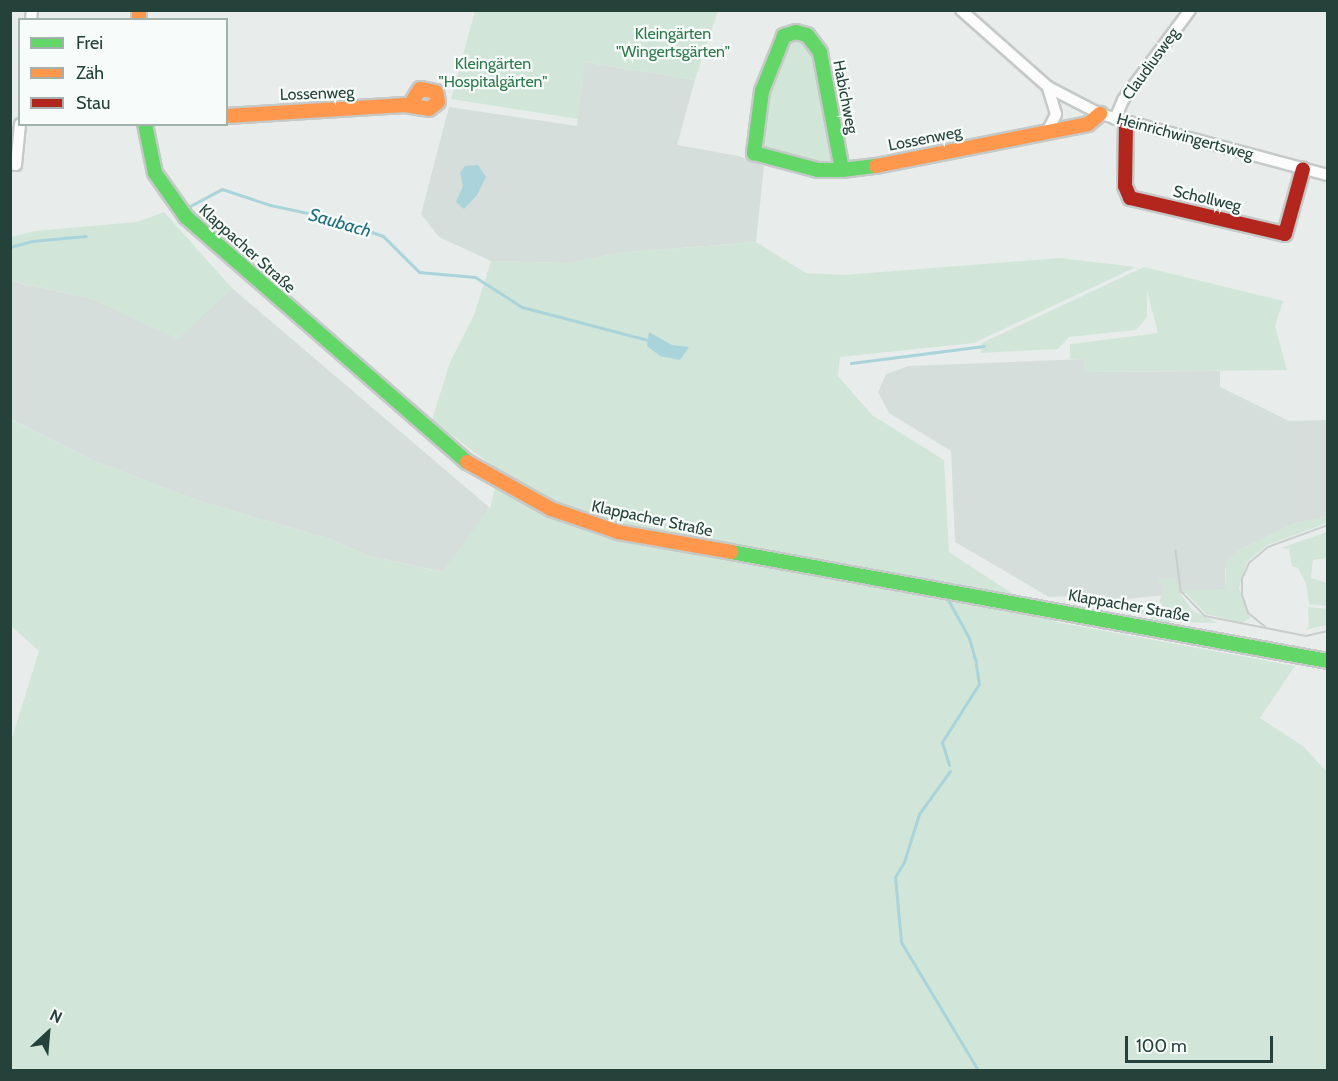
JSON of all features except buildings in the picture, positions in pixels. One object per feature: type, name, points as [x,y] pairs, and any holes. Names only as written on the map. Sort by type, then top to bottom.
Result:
[{"type":"main road","name":"Habichweg","points":[[754,153],[762,92],[771,63],[784,36],[796,32],[807,35],[820,51],[842,170]]},
{"type":"main road","name":"Lossenweg","points":[[228,116],[410,105]]},
{"type":"main road","name":"Lossenweg","points":[[754,153],[790,165],[842,170],[1088,124],[1100,114]]},
{"type":"main road","name":"Schollweg","points":[[1121,121],[1125,186],[1130,198],[1285,234],[1303,169]]},
{"type":"main road","name":"Klappacher Straße","points":[[145,126],[155,173],[186,217],[212,243],[462,458],[486,475],[551,509],[618,532],[1328,661]]},
{"type":"main road","name":"Klappacher Straße","points":[[1311,657],[1328,669]]},
{"type":"street","name":"Heinrichwingertsweg","points":[[961,10],[1048,87],[1100,114],[1328,175]]},
{"type":"street","name":"Claudiusweg","points":[[1121,121],[1123,100],[1190,10]]},
{"type":"street","points":[[1047,132],[1056,114],[1048,87]]},
{"type":"street","points":[[10,164],[16,165],[20,126]]},
{"type":"shaded area","points":[[584,62],[695,80],[677,145],[739,156],[764,166],[756,242],[618,253],[569,263],[491,261],[439,237],[421,214],[449,107],[577,126]]},
{"type":"shaded area","points":[[10,281],[92,299],[178,338],[232,288],[490,508],[443,572],[370,556],[327,538],[199,501],[94,461],[11,419]]},
{"type":"shaded area","points":[[1084,359],[1085,372],[1220,371],[1220,387],[1289,421],[1327,420],[1327,516],[1291,525],[1238,551],[1225,569],[1226,589],[1116,600],[1102,595],[1049,597],[955,542],[951,451],[889,413],[878,392],[886,374],[909,366]]},
{"type":"green space","name":"Kleingärten \"Wingertsgärten\"","points":[[475,10],[718,11],[695,80],[585,62],[578,119],[451,99]]},
{"type":"green space","points":[[804,38],[817,53],[837,167],[800,163],[758,151],[764,97],[787,39]]},
{"type":"green space","points":[[164,212],[232,288],[178,339],[92,299],[11,281],[11,237],[35,231],[137,222]]},
{"type":"green space","points":[[756,242],[806,273],[844,275],[1060,258],[1136,267],[974,343],[840,357],[838,376],[872,415],[944,460],[949,552],[1056,622],[1295,666],[1260,718],[1303,746],[1327,772],[1327,1070],[11,1070],[11,741],[39,651],[11,626],[10,419],[94,461],[199,501],[327,538],[370,556],[442,572],[490,508],[499,471],[432,420],[450,362],[474,315],[491,261],[569,263],[618,253]]},
{"type":"green space","points":[[1144,267],[1283,301],[1275,326],[1287,370],[1085,372],[1084,359],[1070,359],[1070,344],[1158,333],[1147,291],[1147,317],[1136,330],[1069,337],[1058,349],[981,353],[982,343]]},
{"type":"green space","points":[[1327,516],[1327,523],[1267,545],[1247,562],[1239,588],[1250,618],[1242,623],[1206,614],[1183,590],[1226,589],[1226,562],[1238,551],[1291,525]]},
{"type":"green space","points":[[1327,532],[1327,558],[1313,560],[1311,578],[1327,583],[1327,606],[1309,604],[1306,584],[1298,568],[1292,566],[1289,549],[1281,548]]},
{"type":"green space","points":[[1175,578],[1179,592],[1193,611],[1218,623],[1161,622],[1131,609],[1133,601],[1158,608],[1164,584],[1158,583],[1159,579]]},
{"type":"green space","points":[[1308,607],[1327,609],[1327,625],[1305,630],[1309,626]]},
{"type":"water","points":[[478,165],[486,177],[477,195],[464,209],[456,202],[463,186],[460,173],[465,166]]},
{"type":"water","points":[[649,332],[672,345],[689,347],[680,360],[660,356],[647,346]]},
{"type":"waterway","name":"Saubach","points":[[190,206],[222,189],[270,205],[331,218],[383,236],[419,272],[475,277],[522,307],[648,340]]},
{"type":"waterway","name":"Saubach","points":[[10,247],[32,241],[86,236]]},
{"type":"waterway","points":[[851,363],[984,346]]},
{"type":"waterway","points":[[947,598],[969,638],[976,662]]},
{"type":"waterway","points":[[949,765],[942,742],[979,684],[976,664]]},
{"type":"waterway","points":[[950,771],[919,814],[904,862],[895,877],[901,942],[978,1070]]},
{"type":"tram line","points":[[1265,627],[1248,613],[1242,596],[1242,579],[1249,563],[1268,547],[1328,525]]},
{"type":"tram line","points":[[1176,550],[1181,591],[1205,616],[1306,636],[1328,631]]},
{"type":"traffic: fast","points":[[842,170],[820,52],[807,35],[796,32],[784,36],[762,91],[754,153],[818,170],[842,170],[876,166]]},
{"type":"traffic: fast","points":[[145,126],[155,173],[186,217],[467,462]]},
{"type":"traffic: fast","points":[[731,552],[1328,661]]},
{"type":"traffic: slow","points":[[139,10],[139,18]]},
{"type":"traffic: slow","points":[[228,116],[405,105],[429,109],[438,102],[436,92],[420,89],[410,105]]},
{"type":"traffic: slow","points":[[876,166],[1088,124],[1100,114]]},
{"type":"traffic: slow","points":[[467,462],[551,509],[618,532],[731,552]]},
{"type":"traffic: jam","points":[[1126,123],[1125,186],[1130,198],[1285,234],[1303,169]]},
{"type":"park label","name":"Kleingärten \"Hospitalgärten\"","points":[[493,73]]}]
